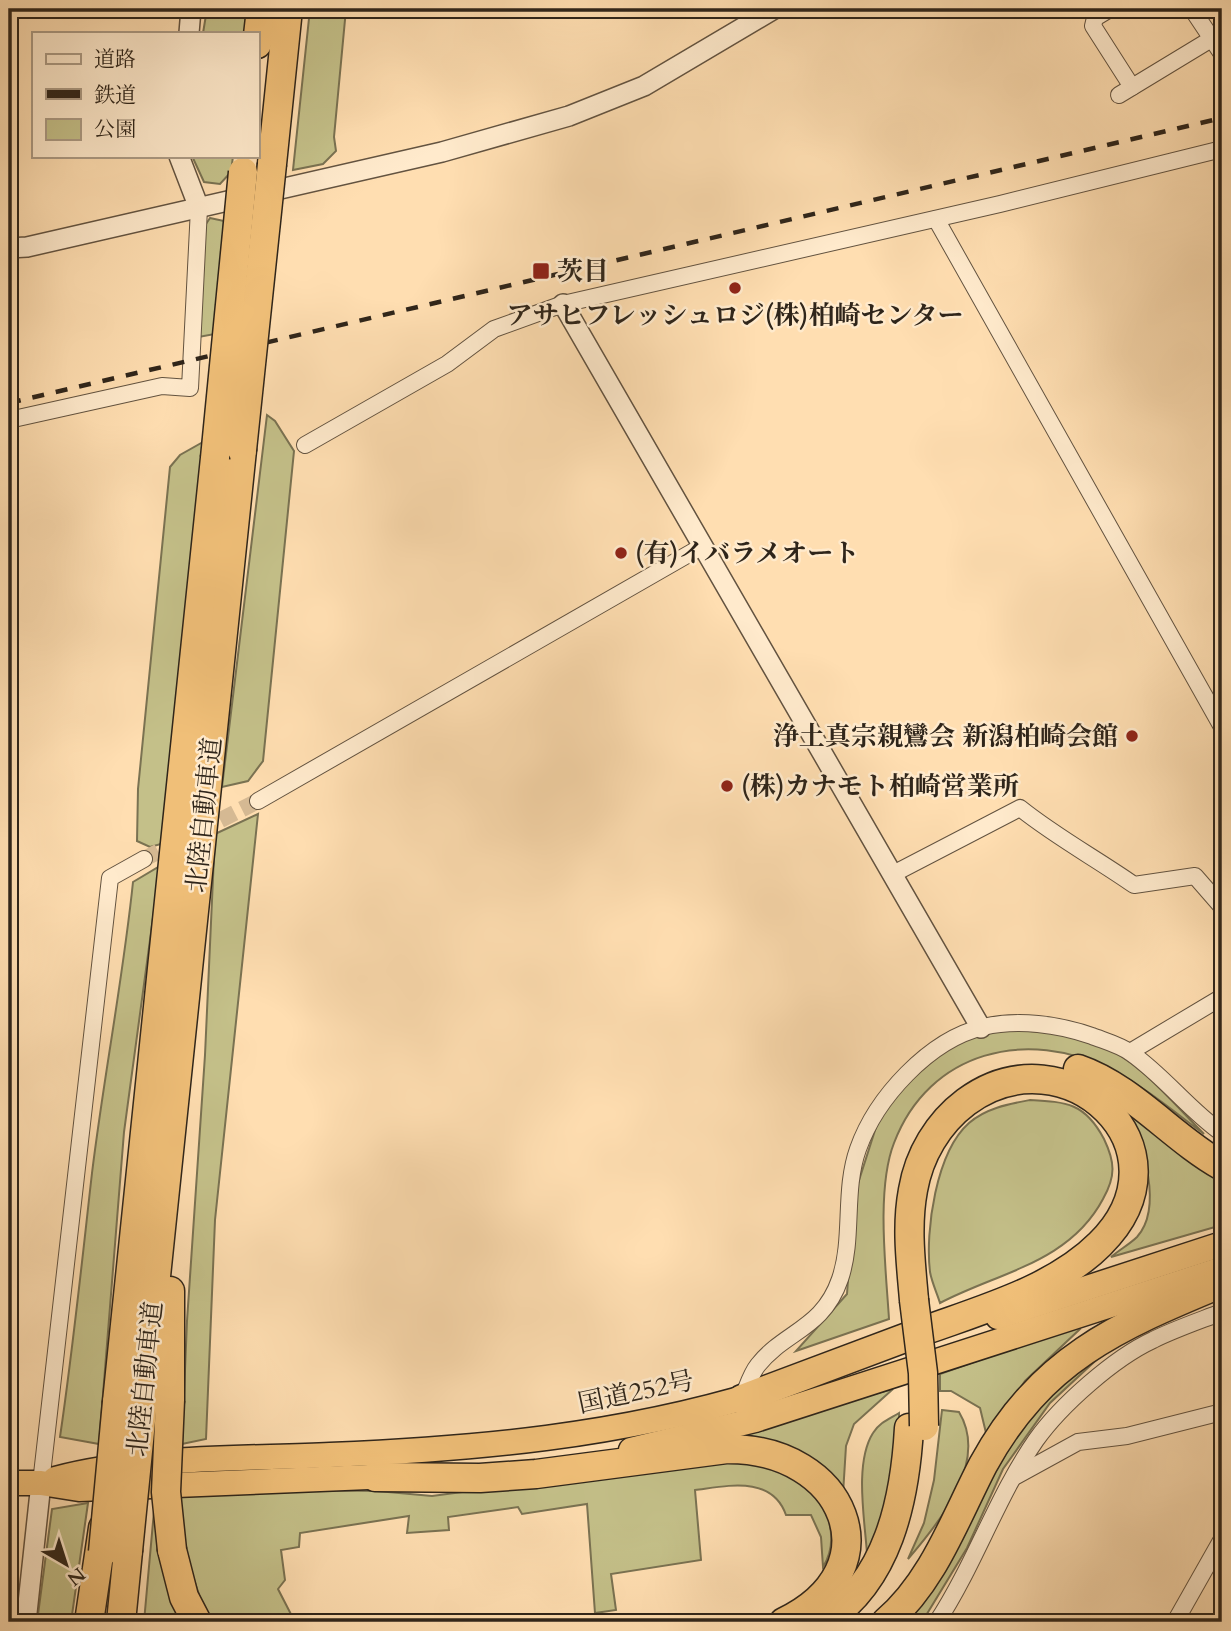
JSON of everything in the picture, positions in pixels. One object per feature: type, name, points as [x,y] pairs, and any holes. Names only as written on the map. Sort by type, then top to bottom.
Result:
[{"type":"highway","points":[[258,32],[261,9]]},
{"type":"highway","name":"北陸自動車道","points":[[96,1622],[143,1401],[288,9]]},
{"type":"highway","name":"北陸自動車道","points":[[121,1622],[109,1552],[107,1504],[143,1401],[215,458],[244,164]]},
{"type":"highway","points":[[846,1622],[873,1596],[897,1555],[917,1488],[917,1427],[923,1373],[893,1232],[894,1204],[912,1140],[934,1107],[966,1082],[985,1072],[1006,1065],[1046,1062],[1086,1072],[1127,1096],[1205,1157],[1222,1166]]},
{"type":"highway","points":[[742,1399],[1021,1293],[1082,1260],[1116,1226],[1133,1189],[1132,1150],[1114,1115],[1092,1097],[1068,1084],[1029,1079],[990,1088],[954,1111],[927,1148],[913,1189],[908,1232],[907,1302]]},
{"type":"highway","name":"国道252号","points":[[40,1483],[80,1472],[187,1462],[430,1451],[546,1440],[664,1419],[742,1399],[1222,1244]]},
{"type":"highway","name":"国道252号","points":[[9,1483],[40,1483],[79,1489],[375,1477],[538,1465],[687,1438],[815,1401],[1222,1269]]},
{"type":"highway","points":[[886,1622],[920,1583],[994,1447],[1037,1389],[1073,1357],[1115,1329],[1222,1283]]},
{"type":"highway","points":[[143,1401],[166,1492],[172,1550],[184,1597],[197,1622]]},
{"type":"highway","points":[[822,1622],[857,1593],[882,1555],[917,1427]]},
{"type":"highway","points":[[375,1477],[481,1478],[536,1474],[727,1450],[752,1449],[775,1454],[793,1461],[823,1483],[838,1506],[845,1531],[842,1563],[833,1579],[805,1609],[784,1622]]},
{"type":"highway","points":[[89,1622],[109,1552]]},
{"type":"street","points":[[188,32],[191,9]]},
{"type":"street","points":[[9,248],[27,247],[505,136],[569,116],[644,86],[774,9]]},
{"type":"street","points":[[1110,9],[1095,18],[1093,26],[1125,91],[1219,48],[1192,9]]},
{"type":"street","points":[[305,445],[447,364],[494,328],[563,304],[936,219],[1222,149]]},
{"type":"street","points":[[9,420],[162,386],[190,388],[199,208],[180,158]]},
{"type":"street","points":[[936,219],[1222,727]]},
{"type":"street","points":[[563,304],[981,1028]]},
{"type":"street","points":[[258,802],[701,547]]},
{"type":"street","points":[[893,874],[1020,808],[1052,833],[1089,854],[1135,886],[1195,876],[1222,907]]},
{"type":"street","points":[[26,1622],[110,878],[144,859]]},
{"type":"street","points":[[1130,1052],[1222,997]]},
{"type":"street","points":[[742,1399],[755,1368],[820,1314],[840,1280],[858,1150],[873,1116],[894,1086],[918,1064],[951,1041],[981,1028],[1043,1024],[1076,1030],[1130,1052],[1206,1122],[1222,1133]]},
{"type":"street","points":[[937,1622],[961,1585],[1036,1440],[1063,1406],[1151,1340],[1222,1312]]},
{"type":"street","points":[[1014,1478],[1078,1442],[1127,1436],[1222,1412]]},
{"type":"street","points":[[1183,1618],[1222,1539]]},
{"type":"green space","points":[[207,9],[251,9],[249,32],[203,32]]},
{"type":"green space","points":[[310,9],[346,9],[334,137],[336,151],[323,164],[293,170]]},
{"type":"green space","points":[[193,158],[233,158],[231,172],[220,184],[204,182]]},
{"type":"green space","points":[[210,218],[224,221],[215,334],[193,338],[204,227]]},
{"type":"green space","points":[[267,415],[275,421],[294,451],[263,761],[248,781],[222,787]]},
{"type":"green space","points":[[203,442],[161,844],[150,847],[137,841],[138,789],[170,467],[180,455]]},
{"type":"green space","points":[[258,814],[215,1220],[206,1439],[182,1444],[215,834]]},
{"type":"green space","points":[[160,866],[124,1132],[99,1444],[60,1437],[97,1136],[133,882]]},
{"type":"green space","points":[[995,1028],[1073,1036],[1113,1051],[1141,1071],[1204,1134],[1135,1084],[1111,1070],[1079,1057],[1047,1050],[1015,1050],[984,1056],[956,1068],[931,1087],[910,1112],[894,1143],[888,1162],[884,1230],[889,1319],[796,1351],[847,1294],[854,1196],[878,1121],[902,1087],[956,1041]]},
{"type":"green space","points":[[1030,1100],[1065,1104],[1082,1111],[1090,1118],[1104,1139],[1110,1155],[1112,1176],[1107,1191],[1089,1221],[1052,1252],[940,1303],[930,1272],[929,1236],[935,1193],[948,1153],[958,1136],[976,1118],[998,1107]]},
{"type":"green space","points":[[1129,1113],[1222,1173],[1222,1225],[1111,1257],[1137,1237],[1145,1224],[1149,1209],[1148,1175],[1140,1141]]},
{"type":"green space","points":[[1076,1326],[1080,1329],[1025,1381],[987,1437],[980,1408],[951,1391],[940,1391],[940,1374]]},
{"type":"green space","points":[[1121,1337],[1050,1403],[1003,1469],[967,1548],[922,1622],[903,1622],[1038,1401]]},
{"type":"green space","points":[[893,1389],[854,1424],[846,1446],[843,1494],[812,1465],[786,1448],[756,1440],[713,1436]]},
{"type":"green space","points":[[942,1410],[959,1412],[967,1431],[968,1451],[964,1471],[946,1509],[908,1559],[924,1523],[934,1480]]},
{"type":"green space","points":[[899,1413],[896,1469],[888,1503],[867,1554],[862,1476],[867,1445],[875,1430]]},
{"type":"green space","points":[[743,1455],[821,1491],[831,1529],[828,1558],[823,1567],[821,1537],[811,1515],[786,1515],[779,1502],[770,1494],[759,1488],[734,1486],[695,1490],[701,1560],[611,1574],[616,1610],[595,1613],[587,1504],[522,1514],[518,1507],[448,1517],[449,1530],[407,1533],[409,1516],[300,1533],[299,1547],[281,1550],[285,1580],[278,1589],[295,1622],[209,1622],[184,1541],[180,1489],[377,1491],[432,1496]]},
{"type":"green space","points":[[88,1503],[71,1622],[37,1622],[52,1509]]},
{"type":"green space","points":[[154,1511],[190,1622],[144,1622]]},
{"type":"tunnel","points":[[199,831],[258,801]]},
{"type":"tunnel","points":[[144,859],[179,841]]},
{"type":"railway","points":[[9,403],[1222,118]]},
{"type":"place","name":"茨目","points":[[541,271]]},
{"type":"place","name":"アサヒフレッシュロジ(株)柏崎センター","points":[[735,288]]},
{"type":"place","name":"(有)イバラメオート","points":[[621,553]]},
{"type":"place","name":"浄土真宗親鸞会 新潟柏崎会館","points":[[1132,736]]},
{"type":"place","name":"(株)カナモト柏崎営業所","points":[[727,786]]}]
